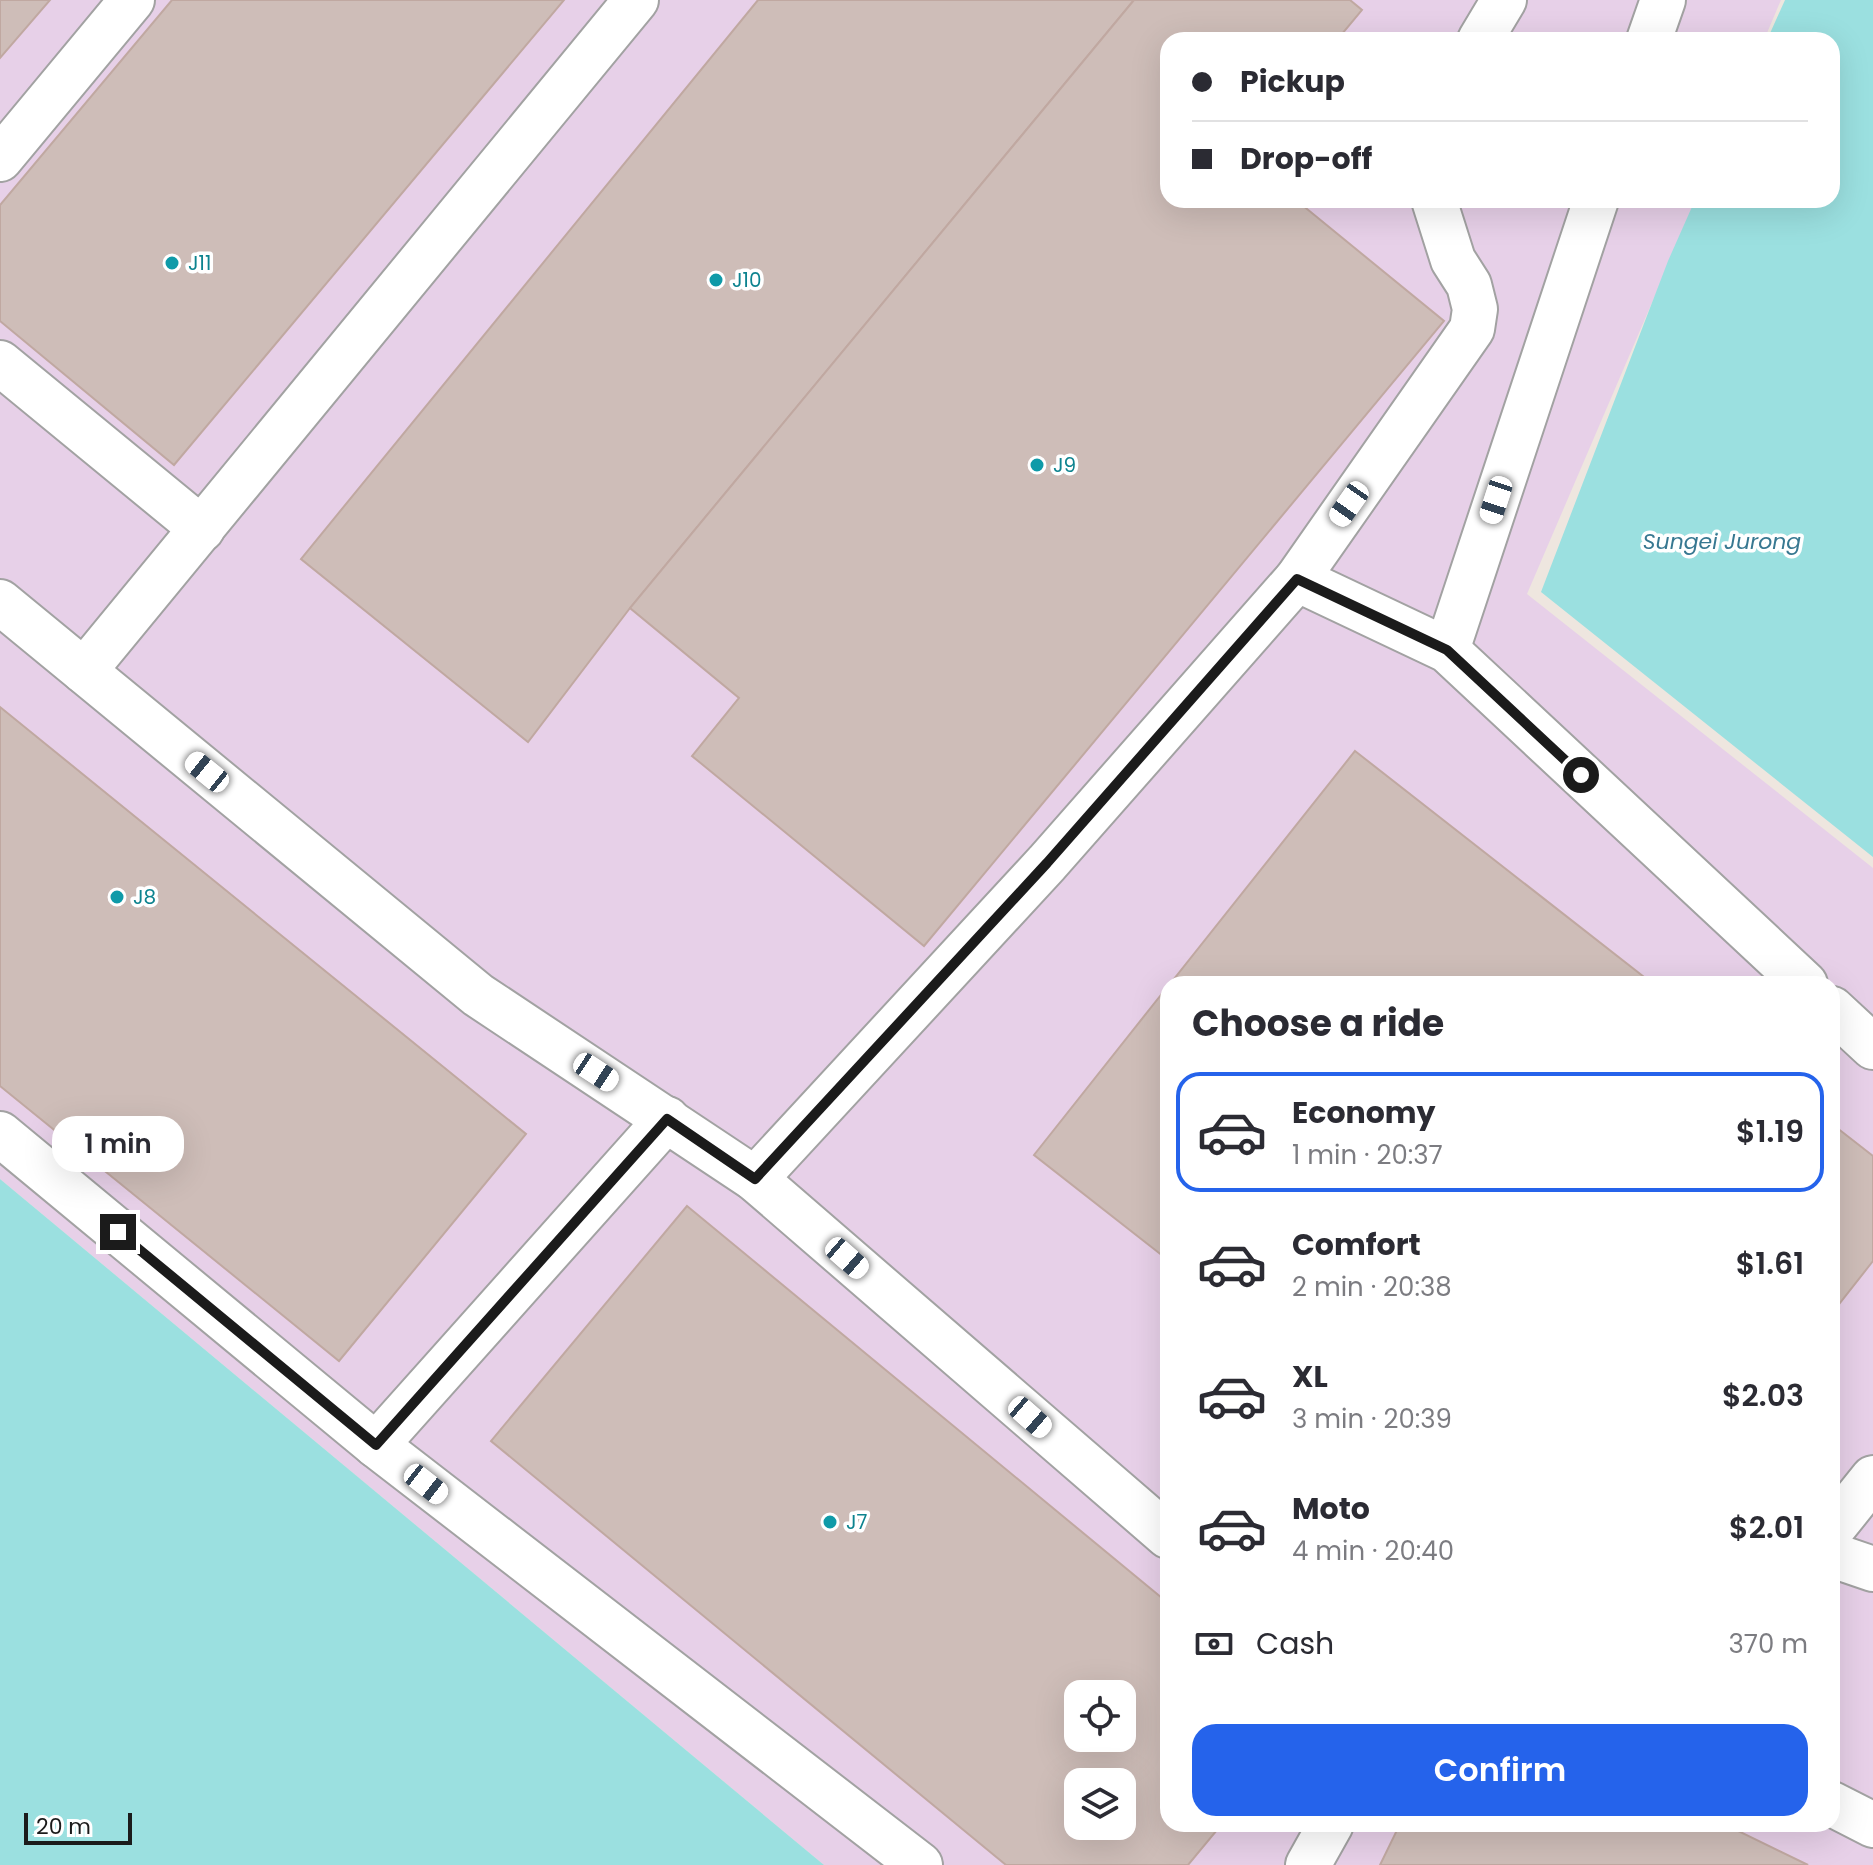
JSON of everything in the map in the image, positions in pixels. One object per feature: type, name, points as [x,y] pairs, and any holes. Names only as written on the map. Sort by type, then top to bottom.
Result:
[{"type":"street","points":[[0,159],[132,0]]},
{"type":"street","points":[[84,671],[636,0]]},
{"type":"street","points":[[1652,32],[1663,0]]},
{"type":"street","points":[[755,1179],[1047,863],[1297,579],[1472,329],[1475,309],[1469,285],[1453,260],[1434,208]]},
{"type":"street","points":[[1447,650],[1593,208]]},
{"type":"street","points":[[0,363],[202,529]]},
{"type":"street","points":[[1297,579],[1447,650],[1796,976]]},
{"type":"street","points":[[0,602],[478,995],[755,1179],[1160,1529]]},
{"type":"street","points":[[1840,1016],[1873,1047]]},
{"type":"street","points":[[376,1445],[667,1119]]},
{"type":"street","points":[[0,1134],[376,1445],[920,1865]]},
{"type":"street","points":[[1840,1519],[1873,1478]]},
{"type":"street","points":[[1840,1558],[1873,1569]]},
{"type":"street","points":[[1840,1808],[1873,1825]]},
{"type":"street","points":[[1308,1865],[1327,1832]]},
{"type":"shaded area","points":[[0,0],[1781,0],[1767,32],[1160,32],[1160,208],[1693,208],[1527,594],[1873,868],[1873,1865],[824,1865],[0,1179]]},
{"type":"water","name":"Sungei Jurong","points":[[1785,0],[1873,0],[1873,857],[1541,592],[1668,261],[1691,208],[1840,208],[1840,32],[1771,32]]},
{"type":"water","points":[[0,1179],[824,1865],[0,1865]]},
{"type":"building","points":[[0,0],[50,0],[0,58]]},
{"type":"building","name":"J11","points":[[172,0],[564,0],[174,465],[0,321],[0,205]]},
{"type":"building","name":"J10","points":[[758,0],[1134,0],[630,608],[528,742],[301,559]]},
{"type":"building","name":"J9","points":[[1134,0],[1350,0],[1362,10],[1344,32],[1160,32],[1160,208],[1306,208],[1444,321],[924,946],[692,756],[739,698],[630,608]]},
{"type":"building","name":"J8","points":[[0,707],[526,1134],[339,1361],[0,1086]]},
{"type":"building","points":[[1355,751],[1643,976],[1176,976]]},
{"type":"building","points":[[1160,996],[1160,1254],[1034,1155]]},
{"type":"building","points":[[1840,1130],[1873,1156],[1873,1261],[1840,1303]]},
{"type":"building","name":"J7","points":[[687,1206],[1160,1596],[1160,1832],[1215,1832],[1188,1865],[1006,1865],[491,1441]]},
{"type":"building","points":[[1396,1832],[1740,1832],[1808,1865],[1380,1865]]},
{"type":"place","name":"J11","points":[[172,263]]},
{"type":"place","name":"J10","points":[[716,280]]},
{"type":"place","name":"J9","points":[[1037,465]]},
{"type":"place","name":"J8","points":[[117,897]]},
{"type":"place","name":"J7","points":[[830,1522]]},
{"type":"route","points":[[118,1232],[376,1445],[667,1119],[755,1179],[1047,863],[1297,579],[1447,650],[1581,775]]}]
